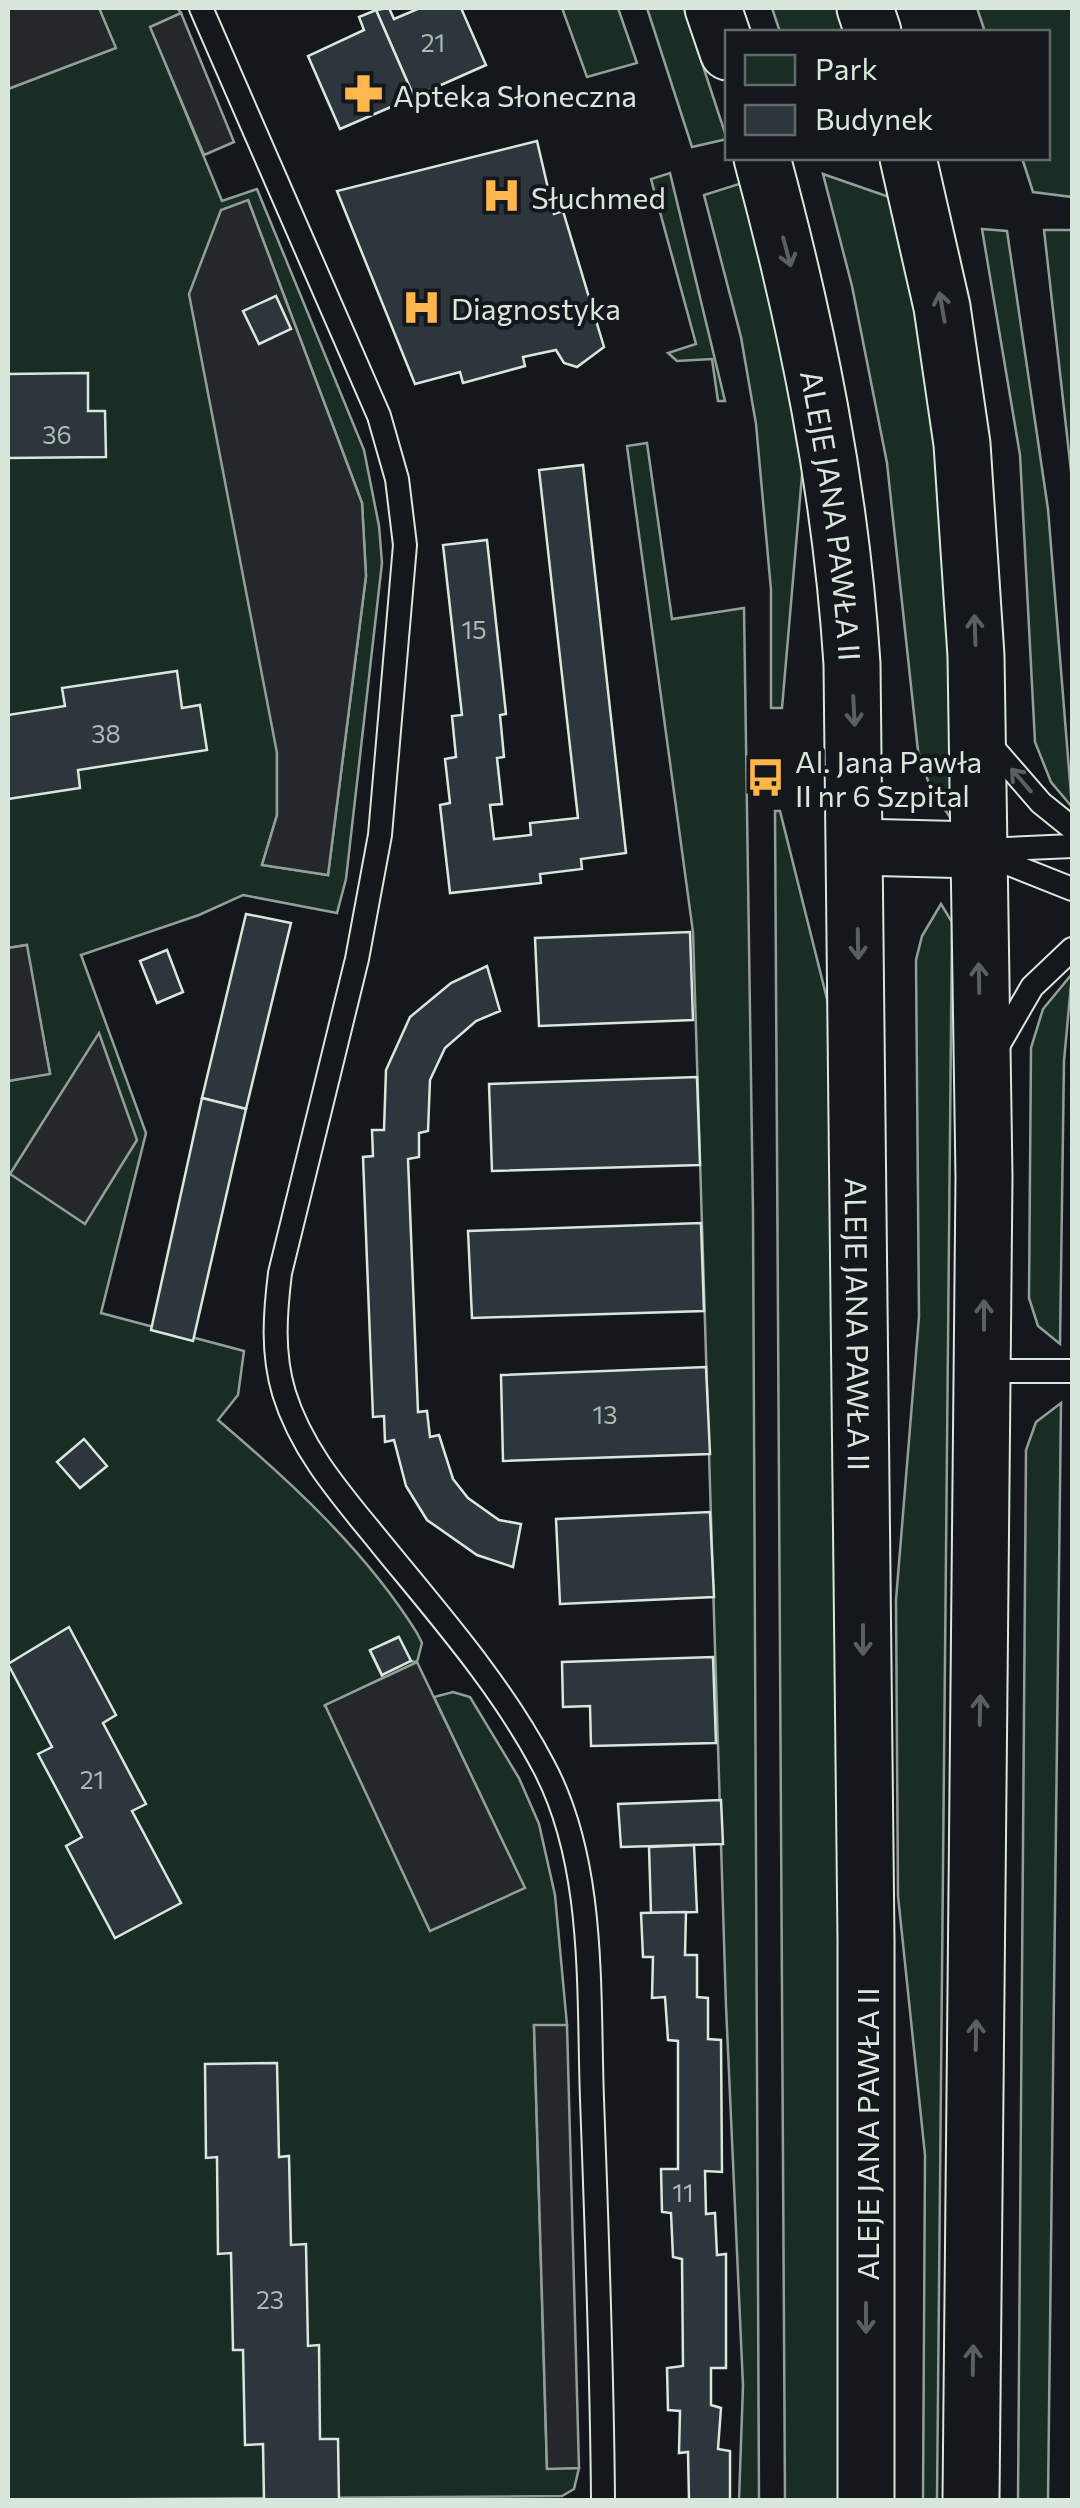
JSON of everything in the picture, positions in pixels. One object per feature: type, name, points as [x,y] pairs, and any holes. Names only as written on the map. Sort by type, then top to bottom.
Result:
[{"type":"highway","points":[[714,8],[725,43]]},
{"type":"highway","name":"ALEJE JANA PAWŁA II","points":[[763,160],[812,351],[836,488],[849,617],[857,847],[866,2500]]},
{"type":"highway","points":[[908,160],[942,307],[962,444],[974,591],[983,1371],[971,2500]]},
{"type":"highway","points":[[857,847],[976,850]]},
{"type":"lane","points":[[201,8],[379,416],[397,479],[405,545],[376,863],[280,1274],[276,1310],[278,1368],[306,1444],[466,1649],[529,1741],[551,1780],[566,1828],[580,1888],[588,1995],[603,2500]]},
{"type":"lane","points":[[976,727],[1041,803],[1072,828]]},
{"type":"lane","points":[[976,850],[1072,846]]},
{"type":"lane","points":[[976,850],[1072,889]]},
{"type":"lane","points":[[982,1076],[1032,987],[1072,949]]},
{"type":"lane","points":[[983,1371],[1072,1372]]},
{"type":"green space","points":[[99,8],[177,8],[181,13],[151,28],[222,201],[257,189],[364,450],[382,563],[346,879],[337,913],[243,895],[199,915],[81,955],[146,1133],[101,1313],[244,1351],[238,1395],[218,1420],[326,1519],[375,1574],[417,1633],[422,1643],[417,1662],[411,1661],[398,1637],[370,1651],[383,1678],[325,1706],[524,1887],[434,1697],[453,1692],[470,1697],[519,1778],[539,1824],[555,1895],[567,2025],[534,2026],[547,2468],[579,2468],[574,2489],[562,2496],[8,2500],[8,1081],[50,1073],[26,945],[8,948],[8,89],[115,48]],"holes":[[[248,200],[362,503],[366,576],[328,875],[262,865],[277,815],[277,753]]]},
{"type":"green space","points":[[562,8],[618,8],[637,63],[587,77]]},
{"type":"green space","points":[[647,8],[684,8],[725,133],[725,139],[692,147]]},
{"type":"green space","points":[[772,8],[840,8],[848,30],[779,30]]},
{"type":"green space","points":[[977,8],[1072,8],[1072,197],[1033,192],[1023,160],[1050,160],[1050,30],[984,30]]},
{"type":"green space","points":[[670,173],[725,401],[718,401],[712,359],[677,361],[668,353],[696,344],[651,179]]},
{"type":"green space","points":[[823,174],[892,198],[922,348],[939,486],[948,629],[952,820],[931,790],[918,751],[887,463],[852,286]]},
{"type":"green space","points":[[742,183],[777,312],[804,452],[782,708],[771,708],[771,590],[756,424],[741,337],[704,195]]},
{"type":"green space","points":[[982,229],[1007,231],[1048,509],[1072,807],[1051,782],[1035,742],[1020,455]]},
{"type":"green space","points":[[1044,230],[1072,230],[1072,480]]},
{"type":"green space","points":[[647,443],[672,619],[744,608],[753,1213],[759,2500],[739,2500],[743,2386],[726,2006],[693,932],[627,446]]},
{"type":"green space","points":[[775,811],[780,811],[834,1027],[842,1987],[841,2500],[785,2500]]},
{"type":"green space","points":[[941,904],[952,922],[937,2500],[923,2500],[925,2155],[898,1896],[896,1600],[919,1317],[916,960],[922,936]]},
{"type":"green space","points":[[1072,974],[1064,1061],[1060,1344],[1038,1326],[1029,1298],[1031,1048],[1043,1009]]},
{"type":"green space","points":[[1061,1403],[1048,2500],[1018,2500],[1026,1450],[1036,1422]]},
{"type":"shaded area","points":[[8,8],[99,8],[116,48],[8,89]]},
{"type":"shaded area","points":[[181,13],[234,142],[204,155],[150,27]]},
{"type":"shaded area","points":[[248,200],[362,503],[366,576],[328,875],[262,865],[277,815],[277,753],[189,294],[221,210]]},
{"type":"shaded area","points":[[27,945],[50,1074],[8,1081],[8,948]]},
{"type":"shaded area","points":[[99,1033],[137,1140],[85,1224],[10,1174]]},
{"type":"shaded area","points":[[417,1662],[525,1888],[430,1931],[325,1705]]},
{"type":"shaded area","points":[[534,2025],[567,2025],[579,2468],[547,2469]]},
{"type":"building","points":[[389,8],[394,19],[420,8],[461,8],[486,65],[414,97],[376,10]]},
{"type":"building","points":[[376,10],[414,97],[340,129],[308,56],[364,30],[359,17]]},
{"type":"building","points":[[537,141],[554,214],[563,211],[604,347],[577,367],[564,363],[556,350],[523,357],[525,366],[463,383],[460,372],[415,384],[337,191]]},
{"type":"building","points":[[276,296],[291,329],[259,344],[243,311]]},
{"type":"building","points":[[88,373],[88,411],[105,411],[106,457],[8,458],[8,374]]},
{"type":"building","points":[[583,465],[626,853],[581,859],[582,869],[540,874],[541,883],[450,893],[440,805],[450,803],[445,759],[456,757],[452,716],[462,715],[443,545],[487,540],[506,714],[500,715],[504,757],[497,758],[502,804],[490,805],[494,839],[531,835],[530,823],[578,818],[539,470]]},
{"type":"building","points":[[177,671],[182,708],[200,705],[207,750],[78,770],[80,788],[8,799],[8,715],[65,706],[62,688]]},
{"type":"building","points":[[246,914],[291,923],[246,1109],[202,1098]]},
{"type":"building","points":[[690,932],[693,1020],[539,1026],[535,938]]},
{"type":"building","points":[[167,950],[183,992],[157,1003],[140,961]]},
{"type":"building","points":[[487,966],[500,1011],[476,1021],[445,1048],[430,1080],[428,1131],[419,1133],[419,1157],[408,1159],[418,1412],[427,1411],[430,1437],[439,1435],[453,1479],[468,1498],[499,1520],[521,1524],[513,1567],[477,1555],[427,1520],[406,1486],[394,1440],[385,1442],[384,1416],[373,1417],[363,1157],[373,1156],[372,1130],[384,1130],[386,1070],[410,1017],[451,983]]},
{"type":"building","points":[[697,1077],[700,1165],[492,1171],[489,1084]]},
{"type":"building","points":[[202,1098],[246,1109],[193,1341],[151,1330]]},
{"type":"building","points":[[701,1223],[704,1311],[472,1318],[468,1231]]},
{"type":"building","points":[[706,1367],[710,1454],[503,1461],[501,1375]]},
{"type":"building","points":[[84,1439],[107,1466],[80,1488],[57,1462]]},
{"type":"building","points":[[710,1512],[714,1597],[560,1604],[556,1519]]},
{"type":"building","points":[[69,1627],[116,1715],[103,1723],[146,1804],[132,1811],[181,1903],[115,1938],[66,1846],[82,1837],[38,1754],[52,1747],[8,1664]]},
{"type":"building","points":[[399,1637],[411,1661],[382,1675],[370,1650]]},
{"type":"building","points":[[713,1657],[716,1743],[591,1746],[590,1706],[563,1707],[562,1662]]},
{"type":"building","points":[[721,1800],[723,1844],[621,1847],[618,1804]]},
{"type":"building","points":[[694,1845],[697,1912],[651,1913],[649,1847]]},
{"type":"building","points":[[686,1912],[685,1955],[697,1955],[697,1997],[708,1998],[708,2039],[721,2040],[722,2172],[705,2171],[706,2214],[715,2213],[717,2255],[726,2254],[726,2368],[711,2368],[711,2405],[721,2408],[718,2449],[730,2451],[730,2500],[689,2500],[688,2452],[679,2453],[680,2411],[668,2410],[667,2368],[683,2366],[682,2259],[673,2257],[671,2213],[662,2212],[661,2169],[678,2169],[678,2041],[668,2040],[665,1997],[652,1998],[653,1957],[643,1957],[641,1913]]},
{"type":"building","points":[[277,2063],[279,2157],[289,2156],[291,2245],[306,2244],[308,2346],[319,2345],[320,2439],[338,2439],[339,2500],[264,2500],[263,2444],[245,2445],[243,2350],[233,2350],[231,2253],[218,2254],[217,2157],[206,2158],[205,2064]]},
{"type":"place","name":"Apteka Słoneczna","points":[[363,94]]},
{"type":"place","name":"Słuchmed","points":[[501,196]]},
{"type":"place","name":"Diagnostyka","points":[[421,307]]},
{"type":"place","name":"Al. Jana Pawła II nr 6 Szpital","points":[[765,777]]}]
